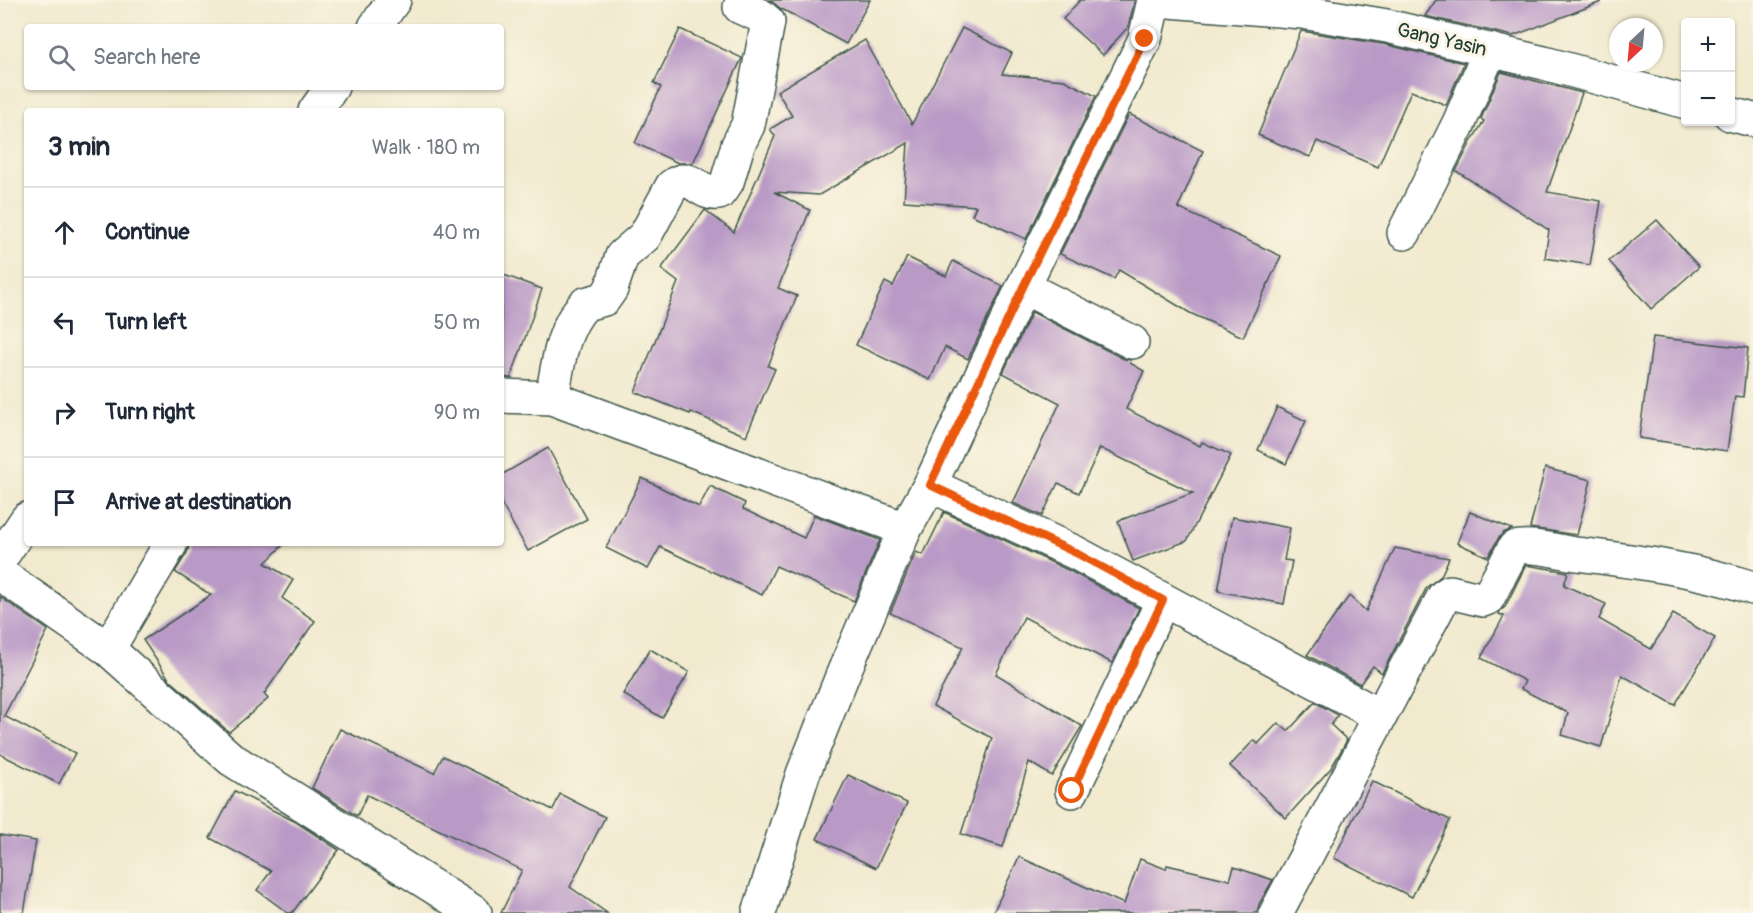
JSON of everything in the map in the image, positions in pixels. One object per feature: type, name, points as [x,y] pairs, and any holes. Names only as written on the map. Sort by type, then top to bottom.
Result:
[{"type":"street","points":[[377,24],[394,0]]},
{"type":"street","points":[[759,913],[803,774],[905,529],[930,485],[1023,287],[1145,39],[1156,0]]},
{"type":"street","name":"Gang Yasin","points":[[1156,0],[1302,12],[1387,26],[1490,50],[1681,101]]},
{"type":"street","points":[[552,398],[561,351],[569,325],[585,304],[604,299],[611,289],[622,256],[645,236],[672,186],[679,181],[686,180],[714,194],[719,193],[726,182],[738,145],[748,125],[768,22],[761,16],[740,8]]},
{"type":"street","points":[[1404,232],[1459,123],[1490,50]]},
{"type":"street","points":[[317,108],[330,90]]},
{"type":"street","points":[[1735,115],[1753,120]]},
{"type":"street","points":[[1023,287],[1132,342]]},
{"type":"street","points":[[504,396],[552,398],[905,529]]},
{"type":"street","points":[[930,485],[1076,553],[1380,716]]},
{"type":"street","points":[[0,559],[24,523]]},
{"type":"street","points":[[108,649],[169,546]]},
{"type":"street","points":[[1276,913],[1444,596],[1450,592],[1483,600],[1488,598],[1514,548],[1548,550],[1669,566],[1716,576],[1753,588]]},
{"type":"street","points":[[0,574],[108,649],[231,759],[474,913]]},
{"type":"street","points":[[1072,791],[1163,600]]},
{"type":"building","points":[[770,0],[870,0],[846,44],[780,8]]},
{"type":"building","points":[[1080,0],[1135,0],[1128,27],[1103,55],[1063,19]]},
{"type":"building","points":[[1436,0],[1600,0],[1601,2],[1513,36],[1425,16]]},
{"type":"building","points":[[962,28],[1012,53],[1002,74],[1064,80],[1096,96],[1026,239],[972,215],[976,206],[904,201],[908,143],[819,195],[774,192],[810,210],[778,288],[797,296],[768,366],[775,369],[746,436],[691,412],[690,414],[635,392],[678,282],[661,269],[705,210],[734,232],[775,136],[770,129],[792,116],[777,91],[865,40],[912,124]]},
{"type":"building","points":[[680,29],[742,58],[693,163],[678,163],[635,143],[661,87],[654,83]]},
{"type":"building","points":[[1301,31],[1383,44],[1464,63],[1446,105],[1411,91],[1378,167],[1317,141],[1310,157],[1258,135]]},
{"type":"building","points":[[1501,72],[1582,93],[1547,192],[1601,201],[1590,265],[1545,258],[1549,230],[1456,171],[1484,121],[1481,119]]},
{"type":"building","points":[[1129,114],[1203,151],[1178,208],[1281,256],[1243,337],[1190,313],[1119,270],[1114,279],[1060,254]]},
{"type":"building","points":[[1657,220],[1699,267],[1651,309],[1609,261]]},
{"type":"building","points":[[907,257],[946,276],[953,261],[1003,286],[968,359],[945,347],[930,380],[856,345],[885,282],[893,286]]},
{"type":"building","points":[[504,275],[542,289],[511,378],[504,377]]},
{"type":"building","points":[[1032,312],[1124,359],[1131,360],[1130,363],[1144,371],[1126,409],[1200,446],[1202,442],[1231,455],[1187,541],[1133,561],[1118,521],[1193,493],[1100,448],[1079,493],[1058,483],[1042,516],[1013,503],[1060,403],[1003,373]]},
{"type":"building","points":[[1653,337],[1748,348],[1743,397],[1735,396],[1727,451],[1639,438]]},
{"type":"building","points":[[1277,407],[1306,421],[1286,464],[1258,450]]},
{"type":"building","points":[[548,448],[587,519],[528,551],[504,508],[504,473]]},
{"type":"building","points":[[1545,468],[1591,480],[1577,535],[1530,528]]},
{"type":"building","points":[[642,478],[699,507],[710,486],[745,503],[743,509],[804,538],[814,515],[880,540],[854,601],[776,566],[762,595],[660,547],[648,569],[606,548]]},
{"type":"building","points":[[944,512],[1068,570],[1139,608],[1112,663],[1024,617],[996,674],[1082,726],[1052,776],[1029,762],[1003,847],[961,834],[992,738],[933,706],[963,647],[890,613],[916,552],[923,555]]},
{"type":"building","points":[[1470,512],[1512,529],[1503,533],[1488,557],[1457,543]]},
{"type":"building","points":[[1232,517],[1290,528],[1284,560],[1292,561],[1284,604],[1218,591]]},
{"type":"building","points":[[189,546],[282,546],[265,563],[293,580],[282,598],[315,621],[264,694],[268,699],[229,732],[169,679],[143,640],[211,595],[175,572]]},
{"type":"building","points":[[1395,548],[1449,558],[1441,576],[1427,587],[1382,673],[1373,666],[1360,684],[1307,655],[1349,596],[1366,611]]},
{"type":"building","points":[[1526,565],[1568,572],[1564,585],[1606,604],[1599,619],[1651,649],[1673,614],[1715,638],[1675,705],[1622,675],[1601,747],[1562,735],[1568,713],[1521,689],[1525,681],[1481,658],[1504,616],[1499,614],[1500,611],[1505,607]]},
{"type":"building","points":[[0,597],[48,630],[4,716],[75,753],[59,784],[0,754]]},
{"type":"building","points":[[650,649],[689,672],[662,718],[623,694]]},
{"type":"building","points":[[1315,702],[1338,715],[1331,725],[1347,740],[1331,768],[1286,818],[1230,766],[1254,740],[1258,744],[1278,723],[1288,731]]},
{"type":"building","points":[[340,729],[434,773],[443,756],[553,810],[560,794],[605,817],[570,887],[607,913],[501,913],[522,870],[367,795],[357,816],[312,788]]},
{"type":"building","points":[[848,775],[907,803],[876,868],[817,839]]},
{"type":"building","points":[[1372,781],[1450,820],[1412,897],[1334,858]]},
{"type":"building","points":[[235,791],[296,822],[339,850],[292,913],[288,913],[257,890],[271,871],[210,838]]},
{"type":"building","points":[[0,835],[36,841],[24,913],[0,913]]},
{"type":"building","points":[[1019,857],[1124,904],[1140,859],[1166,869],[1167,865],[1230,880],[1234,867],[1273,880],[1259,904],[1257,913],[993,913]]},
{"type":"route","points":[[1072,791],[1163,600],[1076,553],[930,485],[1023,287],[1145,39]]}]
